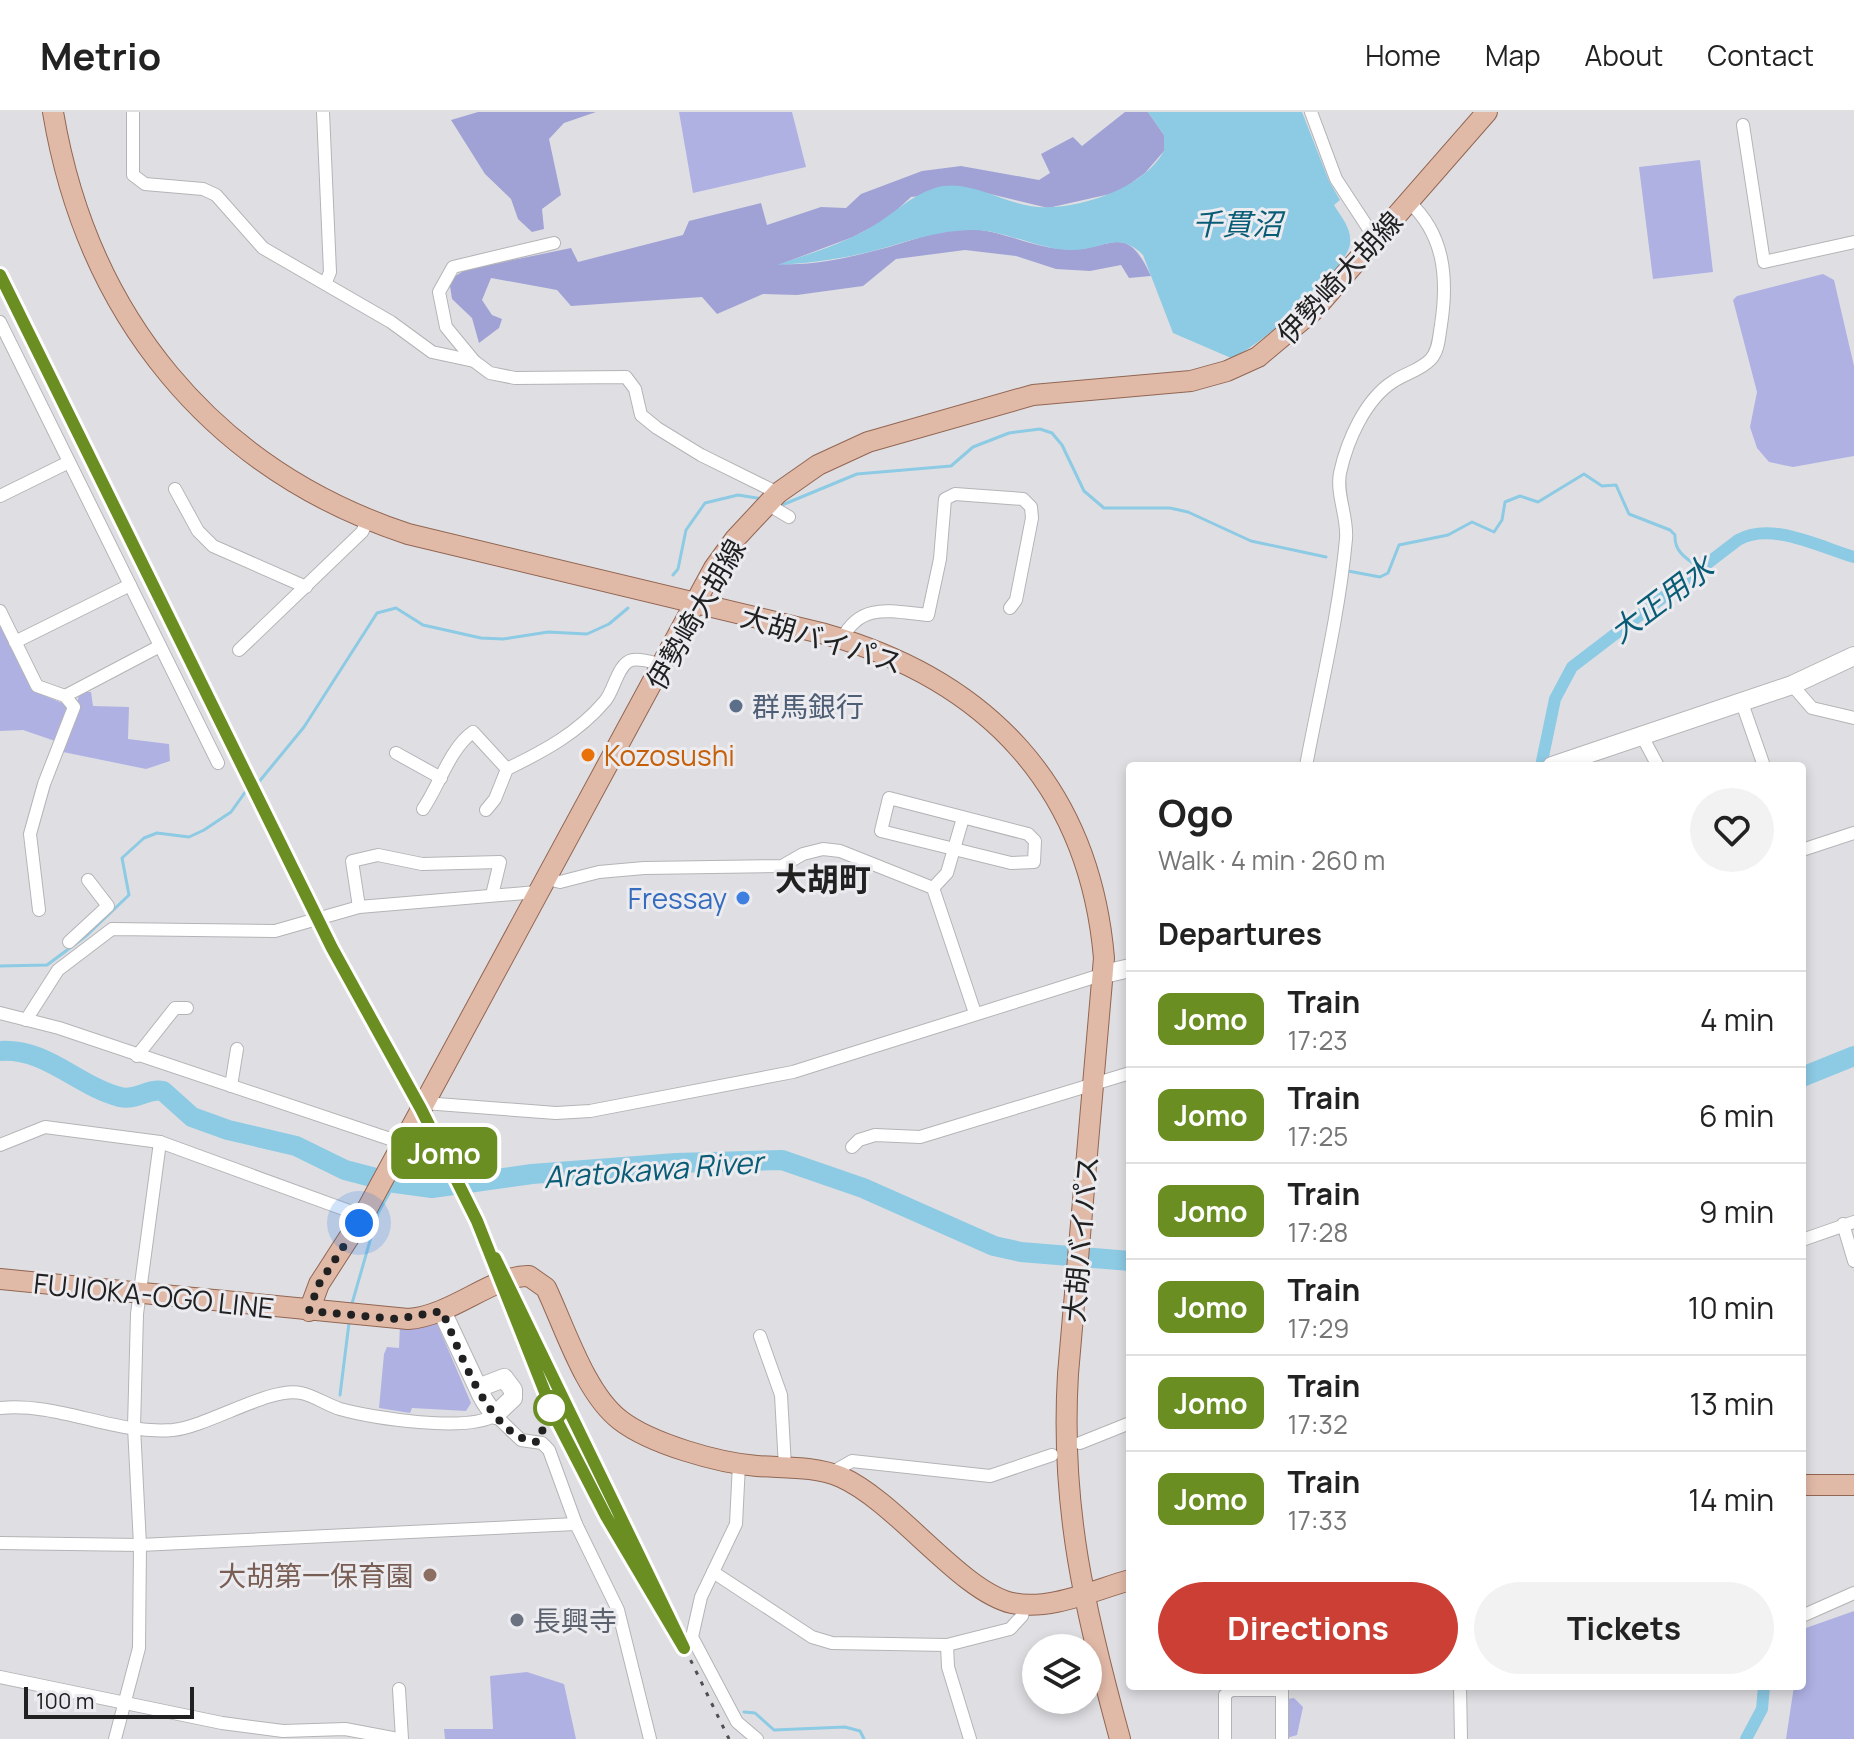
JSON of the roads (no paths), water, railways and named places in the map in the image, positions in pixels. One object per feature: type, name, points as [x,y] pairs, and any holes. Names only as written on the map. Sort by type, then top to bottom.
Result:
[{"type":"main road","name":"大胡バイパス","points":[[53,112],[62,162],[84,234],[114,298],[158,362],[206,415],[238,443],[308,491],[368,520],[452,546],[842,639],[903,661],[946,684],[997,724],[1026,755],[1059,802],[1087,864],[1100,921],[1104,974],[1075,1291],[1065,1442],[1070,1523],[1082,1594],[1120,1739]]},
{"type":"main road","name":"伊勢崎大胡線","points":[[309,1311],[319,1284],[365,1214],[720,558],[773,498],[818,465],[868,442],[1011,400],[1053,392],[1191,381],[1239,367],[1270,350],[1296,327],[1487,112]]},
{"type":"main road","points":[[442,1311],[515,1278],[536,1278],[546,1288],[581,1363],[611,1413],[643,1433],[739,1464],[831,1473],[875,1498],[987,1591],[1009,1602],[1025,1605],[1126,1581]]},
{"type":"main road","name":"FUJIOKA-OGO LINE","points":[[0,1279],[351,1315],[414,1319],[442,1311]]},
{"type":"main road","points":[[1806,1485],[1854,1485]]},
{"type":"street","points":[[133,112],[133,175],[145,184],[203,189],[216,195],[263,248],[326,282],[391,322],[432,352],[474,361]]},
{"type":"street","points":[[323,112],[330,272],[326,282]]},
{"type":"street","points":[[1311,112],[1336,179],[1376,240]]},
{"type":"street","points":[[1743,125],[1764,262],[1854,242]]},
{"type":"street","points":[[1307,762],[1342,576],[1347,529],[1339,482],[1346,453],[1361,419],[1376,397],[1392,382],[1420,367],[1437,350],[1443,308],[1443,260],[1431,229],[1409,202]]},
{"type":"street","points":[[554,243],[461,263],[445,275],[439,292],[441,316],[446,327],[474,361],[490,373],[515,378],[626,377],[635,389],[641,415],[657,428],[773,498],[789,517]]},
{"type":"street","points":[[0,322],[4,339],[69,462],[218,763]]},
{"type":"street","points":[[0,496],[69,462]]},
{"type":"street","points":[[175,489],[198,531],[213,546],[306,587]]},
{"type":"street","points":[[842,639],[851,625],[875,609],[928,615],[940,559],[945,499],[955,494],[1023,499],[1031,507],[1032,518],[1016,600],[1010,608]]},
{"type":"street","points":[[239,650],[362,532],[368,520]]},
{"type":"street","points":[[15,642],[130,585]]},
{"type":"street","points":[[0,611],[37,686],[65,696],[74,712],[44,784],[30,834],[39,910]]},
{"type":"street","points":[[65,696],[160,646]]},
{"type":"street","points":[[1565,762],[1792,685],[1854,656]]},
{"type":"street","points":[[486,810],[495,799],[507,769],[555,745],[586,721],[609,697],[625,664],[632,660],[664,665]]},
{"type":"street","points":[[1792,685],[1812,708],[1854,718]]},
{"type":"street","points":[[1742,703],[1763,762]]},
{"type":"street","points":[[423,809],[458,743],[473,732],[507,769]]},
{"type":"street","points":[[1643,738],[1656,762]]},
{"type":"street","points":[[396,753],[441,778]]},
{"type":"street","points":[[886,799],[963,818],[1032,836],[1034,862],[1011,863],[881,831],[886,799]]},
{"type":"street","points":[[933,888],[947,873],[963,818]]},
{"type":"street","points":[[1806,849],[1854,833]]},
{"type":"street","points":[[79,941],[116,928],[198,933],[275,931],[359,907],[492,895],[599,872],[644,868],[782,866],[803,854],[823,849],[840,851],[933,888],[975,1013]]},
{"type":"street","points":[[359,907],[351,864],[378,855],[422,864],[500,862],[492,895]]},
{"type":"street","points":[[26,1020],[58,970],[108,906],[88,880]]},
{"type":"street","points":[[424,1103],[556,1113],[590,1111],[793,1072],[975,1013],[1126,969]]},
{"type":"street","points":[[137,1056],[175,1008],[187,1008]]},
{"type":"street","points":[[0,1013],[231,1086],[401,1145]]},
{"type":"street","points":[[231,1086],[237,1049]]},
{"type":"street","points":[[852,1147],[859,1140],[875,1135],[920,1137],[1126,1074]]},
{"type":"street","points":[[0,1145],[45,1127],[160,1142],[365,1214]]},
{"type":"street","points":[[115,1739],[139,1648],[140,1545],[134,1427],[139,1294],[160,1142]]},
{"type":"street","points":[[1806,1239],[1848,1223],[1854,1261]]},
{"type":"street","points":[[442,1311],[478,1388],[495,1415],[521,1440],[542,1443],[549,1450],[576,1524],[619,1613],[650,1739]]},
{"type":"street","points":[[760,1336],[781,1395],[785,1467]]},
{"type":"street","points":[[0,1408],[53,1408],[134,1427],[181,1429],[293,1392],[340,1409],[427,1422],[476,1423],[495,1415],[513,1398],[510,1383],[500,1378],[478,1388]]},
{"type":"street","points":[[1080,1443],[1126,1425]]},
{"type":"street","points":[[831,1473],[852,1461],[990,1476],[1052,1455]]},
{"type":"street","points":[[739,1464],[736,1524],[701,1597],[692,1637],[737,1722],[757,1739]]},
{"type":"street","points":[[0,1543],[140,1545],[576,1524]]},
{"type":"street","points":[[713,1572],[817,1640],[947,1645],[1010,1629],[1025,1605]]},
{"type":"street","points":[[1806,1614],[1854,1593]]},
{"type":"street","points":[[947,1645],[948,1667],[970,1739]]},
{"type":"street","points":[[0,1677],[222,1723],[283,1731],[345,1729],[400,1739],[399,1689]]},
{"type":"street","points":[[1225,1739],[1225,1695],[1237,1690],[1282,1690],[1282,1739]]},
{"type":"street","points":[[1460,1690],[1461,1739]]},
{"type":"water","name":"千貫沼","points":[[1148,112],[1302,112],[1329,181],[1340,200],[1334,205],[1346,224],[1350,239],[1345,257],[1299,308],[1260,340],[1231,358],[1173,333],[1143,255],[1119,242],[1063,250],[982,230],[969,230],[929,235],[849,256],[777,265],[857,235],[917,196],[935,188],[971,188],[1030,206],[1047,207],[1065,206],[1104,196],[1140,177],[1164,151],[1164,135]]},
{"type":"waterway","points":[[782,505],[857,474],[951,466],[973,447],[1009,433],[1040,429],[1052,433],[1062,445],[1084,491],[1104,508],[1170,508],[1188,512],[1251,541],[1326,557]]},
{"type":"waterway","points":[[1348,571],[1380,577],[1388,573],[1399,545],[1448,535],[1472,522],[1494,532],[1502,520],[1505,502],[1520,496],[1538,502],[1584,474],[1602,486],[1616,485],[1629,514],[1670,530],[1675,535],[1679,551],[1702,570]]},
{"type":"waterway","points":[[673,575],[678,569],[686,530],[705,503],[738,495],[763,499]]},
{"type":"waterway","name":"大正用水","points":[[1542,762],[1555,699],[1572,667],[1738,540],[1751,535],[1780,534],[1854,557]]},
{"type":"waterway","points":[[258,783],[304,727],[377,613],[396,608],[423,625],[481,638],[503,639],[548,632],[587,634],[609,624],[628,608]]},
{"type":"waterway","points":[[0,966],[47,965],[86,936],[129,895],[122,858],[144,838],[157,833],[189,837],[231,812],[246,791]]},
{"type":"waterway","name":"Aratokawa River","points":[[0,1051],[33,1055],[104,1092],[120,1097],[163,1091],[192,1117],[228,1130],[296,1146],[345,1170],[395,1183],[432,1188],[532,1174],[676,1163],[782,1160],[863,1188],[994,1246],[1021,1252],[1126,1261]]},
{"type":"waterway","name":"Aratokawa River","points":[[1806,1075],[1854,1056]]},
{"type":"waterway","points":[[351,1307],[378,1213],[395,1183]]},
{"type":"waterway","points":[[340,1395],[349,1323]]},
{"type":"waterway","name":"大正用水","points":[[1746,1739],[1762,1709],[1764,1690]]},
{"type":"waterway","points":[[744,1712],[755,1713],[774,1730],[845,1727],[860,1731],[864,1739]]},
{"type":"railway","points":[[0,275],[345,975],[430,1125],[729,1739]]},
{"type":"railway","points":[[524,1340],[554,1415],[637,1569]]},
{"type":"train","name":"Jomo","points":[[0,275],[332,948],[421,1109],[484,1235],[554,1415],[606,1516],[684,1648],[640,1551],[495,1258]]},
{"type":"place","name":"群馬銀行","points":[[736,706]]},
{"type":"place","name":"Kozosushi","points":[[588,755]]},
{"type":"place","name":"Fressay","points":[[743,898]]},
{"type":"place","name":"大胡第一保育園","points":[[430,1575]]},
{"type":"place","name":"長興寺","points":[[517,1620]]},
{"type":"district","name":"大胡町","points":[[823,879]]}]
